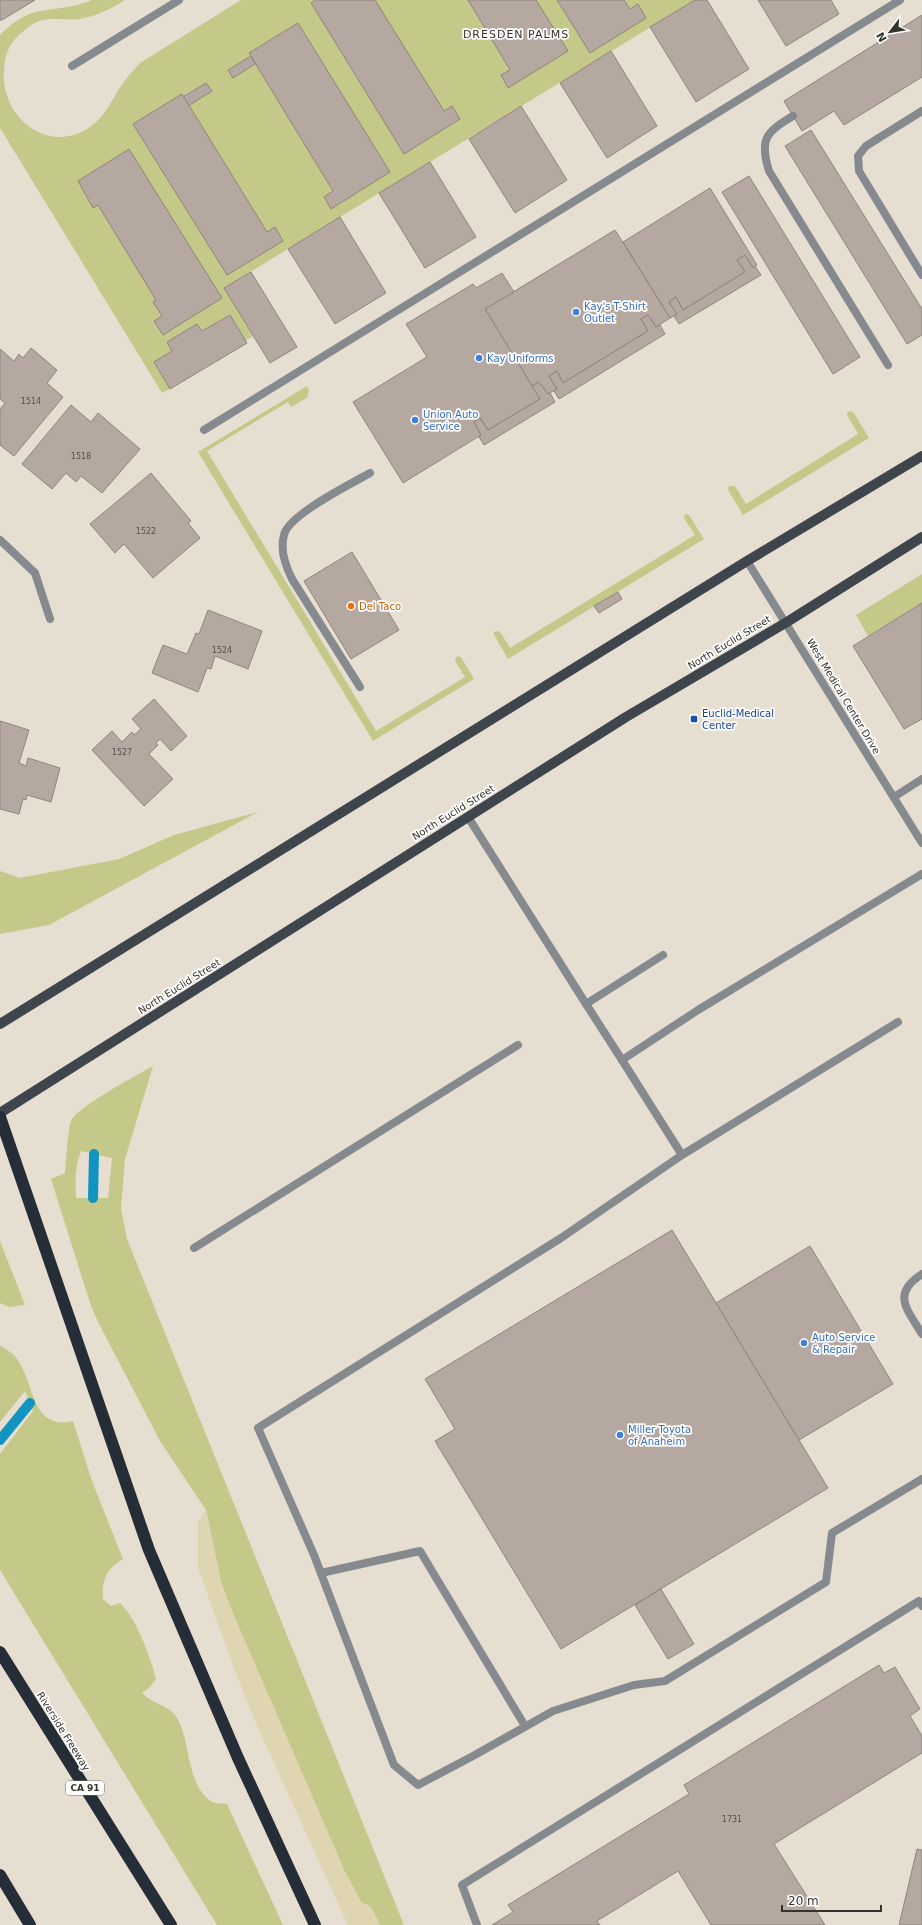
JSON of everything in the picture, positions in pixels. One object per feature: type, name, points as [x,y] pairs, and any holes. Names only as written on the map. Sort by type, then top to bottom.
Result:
[{"type":"highway","points":[[0,1117],[149,1550],[238,1758],[315,1925]]},
{"type":"highway","name":"Riverside Freeway","points":[[0,1652],[171,1925]]},
{"type":"highway","points":[[0,1875],[30,1925]]},
{"type":"main road","points":[[0,1024],[747,561],[922,456]]},
{"type":"main road","name":"North Euclid Street","points":[[0,1113],[626,717],[787,622],[922,537]]},
{"type":"street","points":[[72,66],[179,0]]},
{"type":"street","points":[[204,430],[900,0]]},
{"type":"street","points":[[922,111],[866,146],[858,156],[859,171],[922,275]]},
{"type":"street","points":[[794,116],[774,128],[765,140],[764,155],[769,171],[888,366]]},
{"type":"street","points":[[360,687],[287,570],[284,556],[284,534],[297,516],[370,472]]},
{"type":"street","points":[[0,540],[35,572],[50,619]]},
{"type":"street","name":"West Medical Center Drive","points":[[747,561],[787,622],[922,843]]},
{"type":"street","points":[[894,797],[922,780]]},
{"type":"street","points":[[468,817],[682,1156]]},
{"type":"street","points":[[622,1060],[698,1010],[922,874]]},
{"type":"street","points":[[586,1004],[663,955]]},
{"type":"street","points":[[898,1022],[682,1156],[561,1238],[258,1428],[321,1573],[394,1766],[418,1784],[473,1756],[553,1711],[634,1685],[665,1681],[826,1582],[832,1533],[922,1479]]},
{"type":"street","points":[[194,1248],[518,1045]]},
{"type":"street","points":[[922,1274],[913,1280],[905,1289],[903,1298],[907,1309],[922,1334]]},
{"type":"street","points":[[321,1573],[420,1551],[524,1726]]},
{"type":"street","points":[[477,1925],[462,1885],[921,1602]]},
{"type":"green space","points":[[92,0],[125,0],[90,17],[78,19],[49,19],[36,22],[15,39],[8,51],[4,70],[5,87],[10,103],[18,116],[30,127],[43,134],[58,137],[74,135],[90,127],[103,115],[119,89],[140,63],[241,0],[695,0],[224,288],[253,336],[245,341],[229,315],[202,331],[197,324],[167,342],[172,351],[170,389],[162,393],[0,128],[0,35],[12,24],[23,17],[44,10],[78,5]]},
{"type":"green space","points":[[307,386],[309,391],[307,398],[291,407],[288,402],[207,451],[376,731],[465,677],[455,661],[457,656],[461,657],[474,679],[373,741],[198,452]]},
{"type":"green space","points":[[850,411],[854,413],[869,438],[743,515],[728,490],[729,486],[735,486],[746,504],[858,434],[847,415]]},
{"type":"green space","points":[[685,514],[689,515],[704,539],[508,659],[494,635],[494,632],[498,631],[501,633],[510,648],[695,535],[684,518]]},
{"type":"green space","points":[[922,574],[922,603],[868,636],[856,615]]},
{"type":"green space","points":[[258,812],[49,925],[0,934],[0,871],[20,878],[119,859],[174,835]]},
{"type":"green space","points":[[153,1066],[125,1159],[121,1209],[127,1239],[404,1925],[380,1925],[371,1907],[361,1902],[344,1870],[231,1609],[221,1582],[206,1510],[160,1441],[98,1322],[90,1303],[51,1179],[65,1173],[70,1125],[71,1121],[76,1115],[95,1100]],"holes":[[[81,1151],[112,1158],[108,1198],[76,1198],[76,1174]]]},
{"type":"green space","points":[[0,1241],[25,1305],[9,1307],[0,1303]]},
{"type":"green space","points":[[0,1345],[17,1359],[23,1369],[36,1403],[42,1412],[49,1419],[59,1422],[73,1421],[92,1481],[123,1559],[109,1571],[106,1576],[103,1586],[103,1599],[111,1606],[120,1603],[132,1618],[142,1638],[156,1679],[150,1687],[142,1693],[175,1715],[184,1736],[197,1785],[203,1794],[212,1802],[227,1804],[283,1925],[217,1925],[0,1570],[0,1454],[33,1411],[25,1391],[0,1422]]},
{"type":"sand","points":[[206,1510],[221,1582],[231,1609],[344,1870],[361,1902],[371,1907],[380,1925],[348,1925],[257,1726],[233,1666],[198,1568],[198,1522]]},
{"type":"building","points":[[0,0],[35,0],[0,20]]},
{"type":"building","points":[[315,0],[375,0],[444,111],[452,106],[460,119],[404,154],[311,3]]},
{"type":"building","points":[[468,0],[536,0],[568,51],[508,88],[501,75],[510,70]]},
{"type":"building","points":[[557,0],[624,0],[630,9],[638,4],[646,18],[590,53]]},
{"type":"building","points":[[695,0],[707,0],[749,69],[696,102],[650,27]]},
{"type":"building","points":[[758,0],[831,0],[839,14],[786,46]]},
{"type":"building","points":[[922,15],[922,77],[844,125],[834,111],[802,131],[784,101]]},
{"type":"building","points":[[298,23],[390,172],[331,209],[324,197],[333,191],[249,53]]},
{"type":"building","points":[[611,51],[657,126],[607,158],[560,83]]},
{"type":"building","points":[[251,56],[255,64],[233,78],[228,70]]},
{"type":"building","points":[[206,83],[212,91],[188,106],[183,97]]},
{"type":"building","points":[[182,94],[267,232],[275,227],[283,241],[227,275],[133,124]]},
{"type":"building","points":[[521,106],[567,180],[515,213],[469,139]]},
{"type":"building","points":[[811,130],[922,309],[922,335],[907,344],[785,146]]},
{"type":"building","points":[[129,149],[222,298],[163,335],[154,321],[162,316],[153,302],[156,300],[98,205],[93,208],[78,181]]},
{"type":"building","points":[[430,162],[476,237],[425,268],[379,193]]},
{"type":"building","points":[[749,176],[860,357],[833,374],[722,192]]},
{"type":"building","points":[[710,188],[757,265],[753,268],[745,255],[737,260],[745,272],[683,310],[676,297],[669,302],[677,314],[670,318],[623,242]]},
{"type":"building","points":[[340,217],[386,293],[335,324],[288,249]]},
{"type":"building","name":"Kay's T-Shirt Outlet","points":[[615,230],[670,318],[656,327],[648,315],[641,319],[648,331],[563,383],[557,371],[549,376],[557,389],[548,394],[539,382],[532,386],[485,309]]},
{"type":"building","points":[[745,255],[753,268],[755,266],[761,275],[679,324],[674,316],[677,314],[669,302],[676,297],[683,310],[745,272],[737,260]]},
{"type":"building","points":[[251,272],[297,347],[270,363],[224,288]]},
{"type":"building","points":[[502,273],[514,292],[485,309],[540,399],[488,430],[480,418],[474,422],[481,435],[403,483],[353,402],[427,357],[406,324],[473,284],[476,288]]},
{"type":"building","points":[[230,315],[247,343],[170,389],[154,362],[172,351],[167,342],[197,324],[202,331]]},
{"type":"building","points":[[648,315],[656,327],[660,325],[665,334],[559,399],[554,391],[557,389],[549,376],[557,371],[563,383],[648,331],[641,319]]},
{"type":"building","points":[[31,348],[57,370],[47,383],[63,397],[14,456],[0,445],[0,409],[5,403],[0,399],[0,349],[14,361],[19,354],[23,358]]},
{"type":"building","points":[[539,382],[548,394],[550,393],[555,402],[484,445],[479,437],[481,435],[474,422],[480,418],[488,430],[540,399],[532,386]]},
{"type":"building","points":[[71,405],[91,422],[98,413],[140,449],[102,493],[81,476],[76,482],[66,473],[52,489],[22,464]]},
{"type":"building","points":[[151,473],[191,521],[188,523],[200,538],[153,578],[124,544],[115,553],[90,524]]},
{"type":"building","name":"Del Taco","points":[[352,552],[399,630],[351,659],[304,581]]},
{"type":"building","points":[[618,592],[622,599],[599,613],[594,606]]},
{"type":"building","points":[[922,603],[922,719],[904,729],[853,646]]},
{"type":"building","points":[[208,610],[262,631],[248,669],[215,656],[211,669],[207,668],[198,692],[152,673],[163,645],[187,654],[196,633],[199,634]]},
{"type":"building","points":[[154,699],[187,736],[171,751],[160,739],[156,743],[158,745],[149,754],[173,779],[144,806],[92,750],[112,731],[122,742],[132,732],[134,735],[141,729],[132,719]]},
{"type":"building","points":[[0,721],[29,730],[19,763],[26,766],[28,758],[60,768],[51,802],[27,795],[26,800],[23,799],[19,814],[0,809]]},
{"type":"building","name":"Miller Toyota of Anaheim","points":[[672,1230],[828,1488],[561,1649],[435,1441],[455,1429],[425,1379]]},
{"type":"building","name":"Auto Service & Repair","points":[[810,1246],[893,1384],[799,1440],[716,1303]]},
{"type":"building","points":[[661,1589],[694,1644],[668,1659],[635,1605]]},
{"type":"building","points":[[879,1665],[884,1673],[895,1667],[920,1709],[910,1716],[922,1736],[922,1753],[774,1844],[825,1925],[711,1925],[678,1871],[597,1921],[600,1925],[492,1925],[513,1912],[508,1905],[689,1794],[684,1785]]},
{"type":"building","points":[[917,1849],[922,1850],[922,1925],[899,1925]]},
{"type":"waterway","points":[[93,1198],[94,1154]]},
{"type":"waterway","points":[[0,1440],[30,1403]]},
{"type":"place","name":"Kay's T-Shirt Outlet","points":[[576,312]]},
{"type":"place","name":"Kay Uniforms","points":[[479,358]]},
{"type":"place","name":"Union Auto Service","points":[[415,420]]},
{"type":"place","name":"Del Taco","points":[[351,606]]},
{"type":"place","name":"Euclid-Medical Center","points":[[694,719]]},
{"type":"place","name":"Auto Service & Repair","points":[[804,1343]]},
{"type":"place","name":"Miller Toyota of Anaheim","points":[[620,1435]]},
{"type":"district","name":"DRESDEN PALMS","points":[[516,34]]}]
